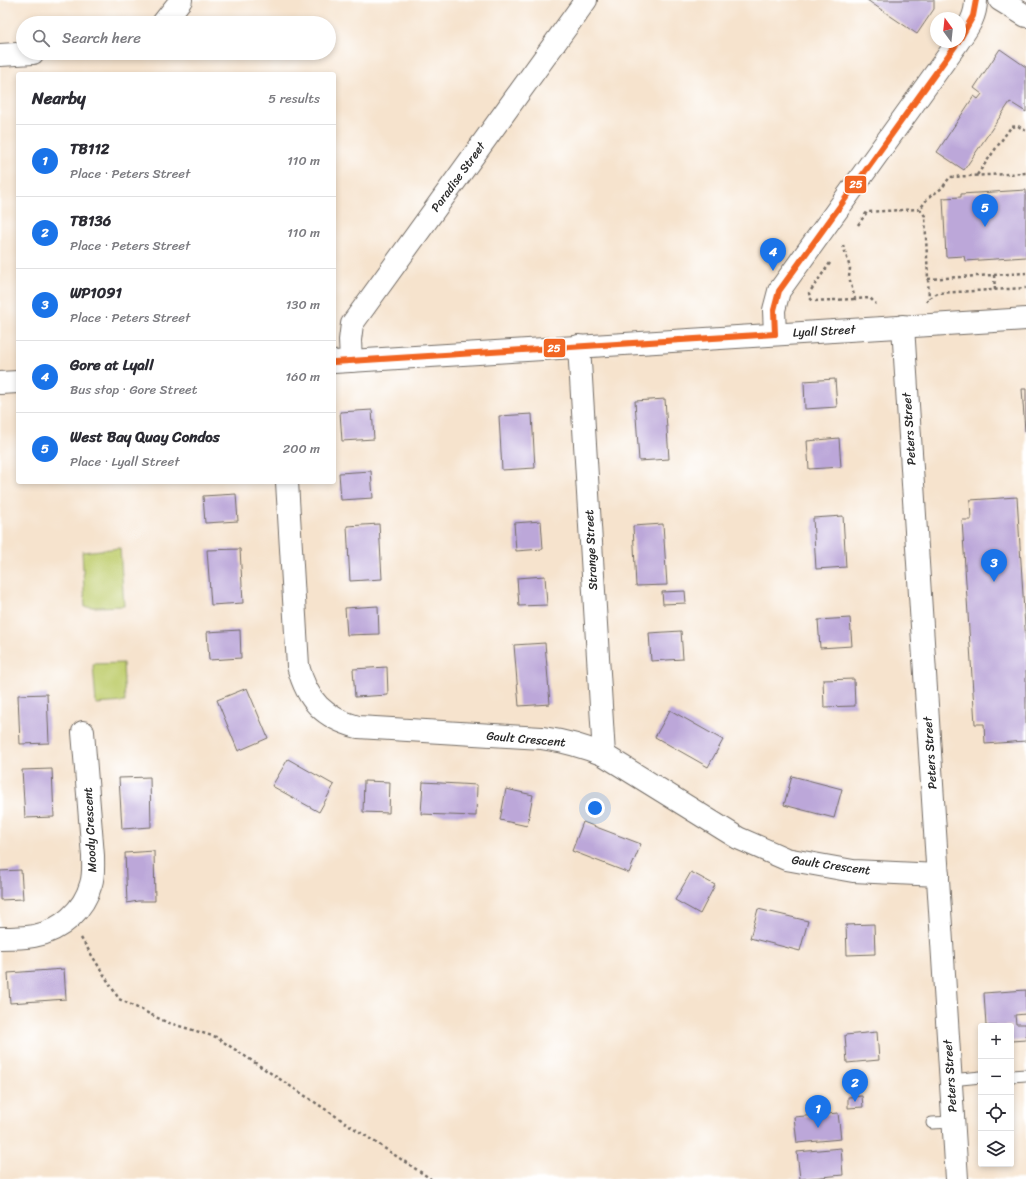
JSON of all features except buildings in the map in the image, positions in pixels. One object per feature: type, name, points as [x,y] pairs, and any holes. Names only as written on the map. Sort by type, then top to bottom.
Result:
[{"type":"street","points":[[169,16],[182,0]]},
{"type":"street","name":"Paradise Street","points":[[342,362],[350,340],[352,324],[586,0]]},
{"type":"street","points":[[966,30],[972,22],[976,8],[976,0]]},
{"type":"street","points":[[1000,0],[1026,16]]},
{"type":"street","points":[[775,334],[774,310],[779,291],[954,48]]},
{"type":"street","points":[[0,55],[16,54]]},
{"type":"street","name":"Lyall Street","points":[[342,362],[1026,319]]},
{"type":"street","name":"Peters Street","points":[[903,326],[957,1179]]},
{"type":"street","name":"Strange Street","points":[[579,346],[604,755]]},
{"type":"street","points":[[0,383],[16,382]]},
{"type":"street","name":"Gault Crescent","points":[[287,484],[298,666],[305,687],[318,706],[329,715],[343,723],[358,727],[542,738],[566,741],[604,755],[738,838],[786,859],[853,871],[938,875]]},
{"type":"street","name":"Moody Crescent","points":[[0,938],[34,936],[47,932],[59,926],[69,918],[79,908],[86,896],[91,883],[93,870],[83,732]]},
{"type":"lane","points":[[1014,1076],[1026,1075]]},
{"type":"lane","points":[[951,1080],[978,1077]]},
{"type":"lane","points":[[932,1123],[953,1122]]},
{"type":"path","points":[[976,176],[1011,127],[1018,126],[1026,131]]},
{"type":"path","points":[[920,209],[928,198],[942,188],[950,177],[1026,173]]},
{"type":"path","points":[[868,212],[920,209]]},
{"type":"path","points":[[920,209],[925,216],[929,298],[933,324]]},
{"type":"path","points":[[838,251],[842,245],[850,268],[849,277],[855,298]]},
{"type":"path","points":[[834,257],[809,293],[810,298],[813,301],[870,298],[878,306]]},
{"type":"path","points":[[928,279],[1026,273]]},
{"type":"path","points":[[994,275],[995,290]]},
{"type":"path","points":[[925,304],[929,298],[938,294],[1026,288]]},
{"type":"path","points":[[69,918],[119,1000],[166,1022],[216,1037],[431,1179]]},
{"type":"green space","points":[[120,548],[124,606],[85,607],[82,552]]},
{"type":"green space","points":[[123,663],[125,702],[96,704],[93,664]]},
{"type":"transit line","name":"25","points":[[966,28],[973,16],[976,0]]},
{"type":"transit line","name":"25","points":[[775,334],[774,310],[779,291],[954,48]]},
{"type":"transit line","name":"25","points":[[336,362],[775,334]]},
{"type":"place","name":"West Bay Quay Condos","points":[[985,227]]},
{"type":"place","name":"Gore at Lyall","points":[[773,271]]},
{"type":"place","name":"WP1091","points":[[994,582]]},
{"type":"place","name":"TB136","points":[[855,1102]]},
{"type":"place","name":"TB112","points":[[818,1128]]}]
